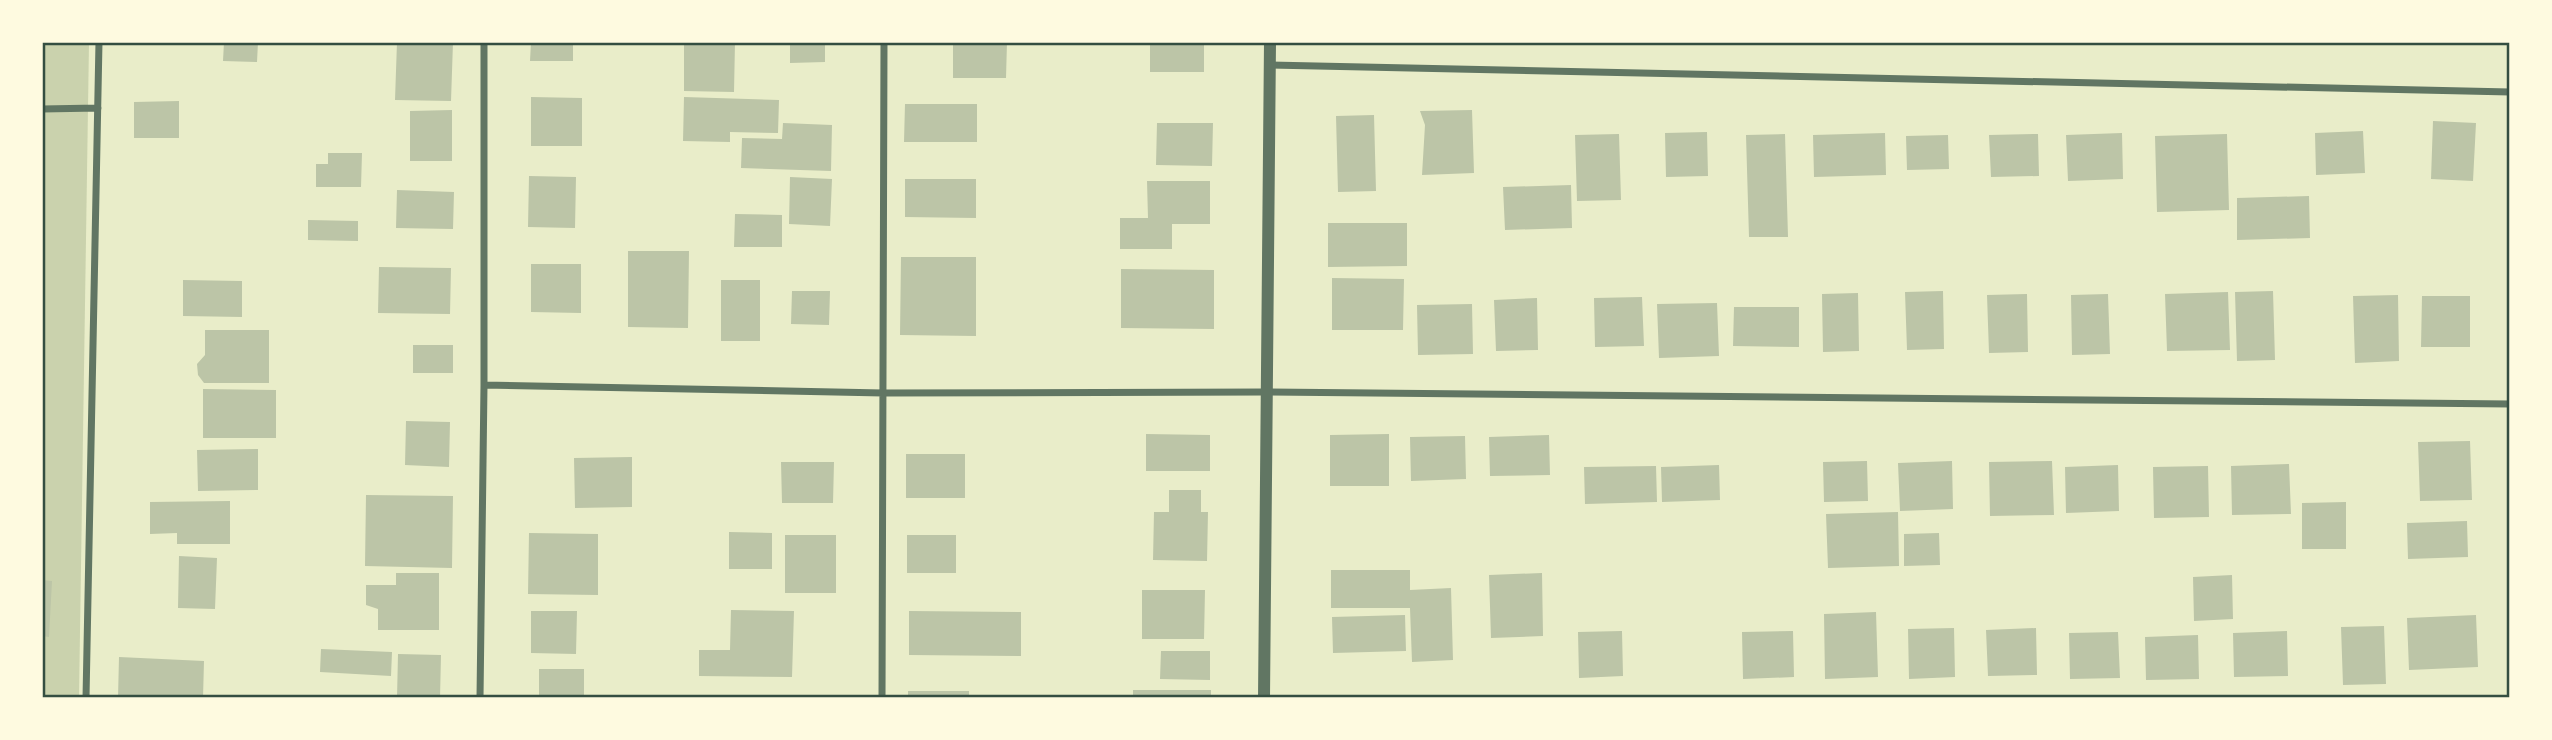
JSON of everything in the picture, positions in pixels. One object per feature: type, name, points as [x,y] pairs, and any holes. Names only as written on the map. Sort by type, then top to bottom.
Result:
[{"type":"street","points":[[86,698],[99,42]]},
{"type":"street","points":[[480,698],[484,42]]},
{"type":"street","points":[[882,698],[884,42]]},
{"type":"street","points":[[1264,698],[1270,42]]},
{"type":"street","points":[[1270,65],[2510,92]]},
{"type":"street","points":[[42,108],[98,108]]},
{"type":"street","points":[[484,385],[883,393],[1267,392],[2510,404]]},
{"type":"green space","points":[[42,42],[89,42],[79,698],[42,698]]},
{"type":"building","points":[[224,42],[258,42],[257,62],[223,61]]},
{"type":"building","points":[[397,42],[453,42],[451,101],[395,100]]},
{"type":"building","points":[[531,42],[573,42],[573,61],[530,61]]},
{"type":"building","points":[[684,42],[735,42],[734,92],[684,91]]},
{"type":"building","points":[[790,42],[825,42],[825,62],[790,63]]},
{"type":"building","points":[[953,42],[1007,42],[1006,78],[953,78]]},
{"type":"building","points":[[1150,42],[1204,42],[1204,72],[1150,72]]},
{"type":"building","points":[[531,97],[582,98],[582,146],[531,146]]},
{"type":"building","points":[[684,97],[779,100],[778,133],[730,132],[730,142],[683,141]]},
{"type":"building","points":[[179,101],[179,138],[134,138],[134,102]]},
{"type":"building","points":[[905,104],[977,104],[977,142],[904,142]]},
{"type":"building","points":[[452,110],[452,161],[410,161],[410,111]]},
{"type":"building","points":[[1472,110],[1474,173],[1422,175],[1425,125],[1420,111]]},
{"type":"building","points":[[1374,115],[1376,191],[1338,192],[1336,116]]},
{"type":"building","points":[[2433,121],[2476,123],[2473,181],[2431,179]]},
{"type":"building","points":[[783,123],[832,125],[831,171],[741,168],[742,138],[782,139]]},
{"type":"building","points":[[1157,123],[1213,123],[1212,166],[1156,165]]},
{"type":"building","points":[[2363,131],[2365,173],[2316,175],[2315,133]]},
{"type":"building","points":[[1707,132],[1708,176],[1666,177],[1665,133]]},
{"type":"building","points":[[1885,133],[1886,175],[1814,177],[1813,135]]},
{"type":"building","points":[[2122,133],[2123,179],[2068,181],[2066,135]]},
{"type":"building","points":[[1619,134],[1621,200],[1577,201],[1575,135]]},
{"type":"building","points":[[1785,134],[1788,237],[1749,237],[1746,135]]},
{"type":"building","points":[[2038,134],[2039,176],[1991,177],[1989,135]]},
{"type":"building","points":[[2227,134],[2229,210],[2157,212],[2155,136]]},
{"type":"building","points":[[1948,135],[1949,169],[1907,170],[1906,136]]},
{"type":"building","points":[[328,153],[362,153],[361,187],[316,187],[316,164],[328,164]]},
{"type":"building","points":[[529,176],[576,177],[575,228],[528,227]]},
{"type":"building","points":[[790,177],[832,179],[830,226],[789,224]]},
{"type":"building","points":[[905,179],[976,179],[976,218],[905,217]]},
{"type":"building","points":[[1147,181],[1210,181],[1210,224],[1172,224],[1172,249],[1120,249],[1120,218],[1148,218]]},
{"type":"building","points":[[1571,185],[1572,228],[1505,230],[1503,187]]},
{"type":"building","points":[[397,190],[454,192],[453,229],[396,228]]},
{"type":"building","points":[[2309,196],[2310,238],[2237,240],[2237,198]]},
{"type":"building","points":[[735,214],[782,215],[782,247],[734,247]]},
{"type":"building","points":[[308,220],[358,221],[358,241],[308,240]]},
{"type":"building","points":[[1328,223],[1407,223],[1407,266],[1328,267]]},
{"type":"building","points":[[628,251],[689,251],[688,328],[628,327]]},
{"type":"building","points":[[901,257],[976,257],[976,336],[900,335]]},
{"type":"building","points":[[531,264],[581,264],[581,313],[531,312]]},
{"type":"building","points":[[379,267],[451,268],[450,314],[378,313]]},
{"type":"building","points":[[1121,269],[1214,270],[1214,329],[1121,328]]},
{"type":"building","points":[[1332,278],[1404,279],[1403,330],[1332,330]]},
{"type":"building","points":[[183,280],[242,281],[242,317],[183,316]]},
{"type":"building","points":[[721,280],[760,280],[760,341],[721,341]]},
{"type":"building","points":[[792,291],[830,291],[829,325],[791,324]]},
{"type":"building","points":[[1943,291],[1944,349],[1907,350],[1905,292]]},
{"type":"building","points":[[2273,291],[2275,360],[2237,361],[2235,292]]},
{"type":"building","points":[[2228,292],[2230,350],[2167,351],[2165,294]]},
{"type":"building","points":[[1858,293],[1859,351],[1823,352],[1822,294]]},
{"type":"building","points":[[2027,294],[2028,352],[1989,353],[1987,295]]},
{"type":"building","points":[[2108,294],[2110,354],[2072,355],[2071,295]]},
{"type":"building","points":[[2398,295],[2399,361],[2355,363],[2353,296]]},
{"type":"building","points":[[2422,296],[2470,296],[2470,347],[2421,347]]},
{"type":"building","points":[[1642,297],[1644,346],[1595,347],[1594,298]]},
{"type":"building","points":[[1537,298],[1538,350],[1496,351],[1494,300]]},
{"type":"building","points":[[1717,303],[1719,356],[1659,358],[1657,304]]},
{"type":"building","points":[[1472,304],[1473,354],[1418,355],[1417,305]]},
{"type":"building","points":[[1734,307],[1799,307],[1799,347],[1733,346]]},
{"type":"building","points":[[205,330],[269,330],[269,383],[204,383],[198,375],[197,364],[205,355]]},
{"type":"building","points":[[413,345],[453,345],[453,373],[413,373]]},
{"type":"building","points":[[203,389],[276,390],[276,438],[203,438]]},
{"type":"building","points":[[406,421],[450,422],[449,467],[405,465]]},
{"type":"building","points":[[1146,434],[1210,435],[1210,471],[1146,471]]},
{"type":"building","points":[[1389,434],[1389,486],[1330,486],[1330,435]]},
{"type":"building","points":[[1549,435],[1550,475],[1490,476],[1489,437]]},
{"type":"building","points":[[1465,436],[1466,479],[1411,481],[1410,437]]},
{"type":"building","points":[[2470,441],[2472,500],[2420,501],[2418,442]]},
{"type":"building","points":[[258,449],[258,490],[198,491],[197,450]]},
{"type":"building","points":[[906,454],[965,454],[965,498],[906,498]]},
{"type":"building","points":[[632,457],[632,507],[575,508],[574,458]]},
{"type":"building","points":[[1867,461],[1868,501],[1824,502],[1823,462]]},
{"type":"building","points":[[1952,461],[1953,509],[1900,511],[1898,463]]},
{"type":"building","points":[[2052,461],[2054,515],[1990,516],[1989,462]]},
{"type":"building","points":[[781,462],[834,462],[833,503],[782,503]]},
{"type":"building","points":[[2289,464],[2291,514],[2232,515],[2231,466]]},
{"type":"building","points":[[1719,465],[1720,500],[1662,502],[1661,467]]},
{"type":"building","points":[[2118,465],[2119,511],[2066,513],[2065,467]]},
{"type":"building","points":[[1656,466],[1657,502],[1585,504],[1584,467]]},
{"type":"building","points":[[2208,466],[2209,517],[2154,518],[2153,467]]},
{"type":"building","points":[[1169,490],[1201,490],[1201,512],[1208,512],[1207,561],[1153,560],[1154,512],[1169,512]]},
{"type":"building","points":[[366,495],[453,496],[452,568],[365,566]]},
{"type":"building","points":[[230,501],[230,544],[177,544],[177,533],[150,534],[150,502]]},
{"type":"building","points":[[2346,502],[2346,549],[2302,549],[2302,503]]},
{"type":"building","points":[[1898,512],[1899,566],[1828,568],[1826,514]]},
{"type":"building","points":[[2467,521],[2468,557],[2408,559],[2407,523]]},
{"type":"building","points":[[729,532],[772,533],[772,569],[729,569]]},
{"type":"building","points":[[529,533],[598,534],[598,595],[528,594]]},
{"type":"building","points":[[1939,533],[1940,565],[1904,566],[1904,534]]},
{"type":"building","points":[[785,535],[836,535],[836,593],[785,593]]},
{"type":"building","points":[[907,535],[956,535],[956,573],[907,573]]},
{"type":"building","points":[[179,556],[217,558],[215,609],[178,608]]},
{"type":"building","points":[[1331,570],[1410,570],[1410,590],[1451,588],[1453,660],[1412,662],[1410,608],[1331,608]]},
{"type":"building","points":[[396,573],[439,573],[439,630],[378,630],[378,609],[366,605],[366,585],[396,585]]},
{"type":"building","points":[[1542,573],[1543,636],[1491,638],[1489,575]]},
{"type":"building","points":[[2232,575],[2233,619],[2194,621],[2193,577]]},
{"type":"building","points":[[42,580],[52,581],[49,637],[42,636]]},
{"type":"building","points":[[1142,590],[1205,590],[1204,639],[1142,639]]},
{"type":"building","points":[[731,610],[794,611],[792,677],[699,676],[699,650],[730,650]]},
{"type":"building","points":[[531,611],[577,611],[576,654],[531,653]]},
{"type":"building","points":[[909,611],[1021,612],[1021,656],[909,655]]},
{"type":"building","points":[[1876,612],[1878,677],[1825,679],[1824,614]]},
{"type":"building","points":[[1405,615],[1406,651],[1333,653],[1332,617]]},
{"type":"building","points":[[2476,615],[2478,667],[2409,670],[2407,618]]},
{"type":"building","points":[[2384,626],[2386,684],[2343,685],[2341,627]]},
{"type":"building","points":[[1954,628],[1955,677],[1909,679],[1908,629]]},
{"type":"building","points":[[2036,628],[2037,675],[1988,676],[1986,630]]},
{"type":"building","points":[[1622,631],[1623,676],[1579,678],[1578,632]]},
{"type":"building","points":[[1793,631],[1794,677],[1743,679],[1742,632]]},
{"type":"building","points":[[2287,631],[2288,676],[2234,677],[2233,633]]},
{"type":"building","points":[[2118,632],[2120,678],[2070,679],[2069,633]]},
{"type":"building","points":[[2198,635],[2199,679],[2146,680],[2145,637]]},
{"type":"building","points":[[321,649],[392,652],[391,676],[320,672]]},
{"type":"building","points":[[1161,651],[1210,651],[1210,680],[1160,679]]},
{"type":"building","points":[[398,654],[441,655],[440,698],[397,698]]},
{"type":"building","points":[[119,657],[204,661],[203,698],[118,698]]},
{"type":"building","points":[[539,669],[584,669],[584,698],[539,698]]},
{"type":"building","points":[[1133,690],[1211,690],[1211,698],[1133,698]]},
{"type":"building","points":[[908,691],[969,691],[969,698],[908,698]]}]
